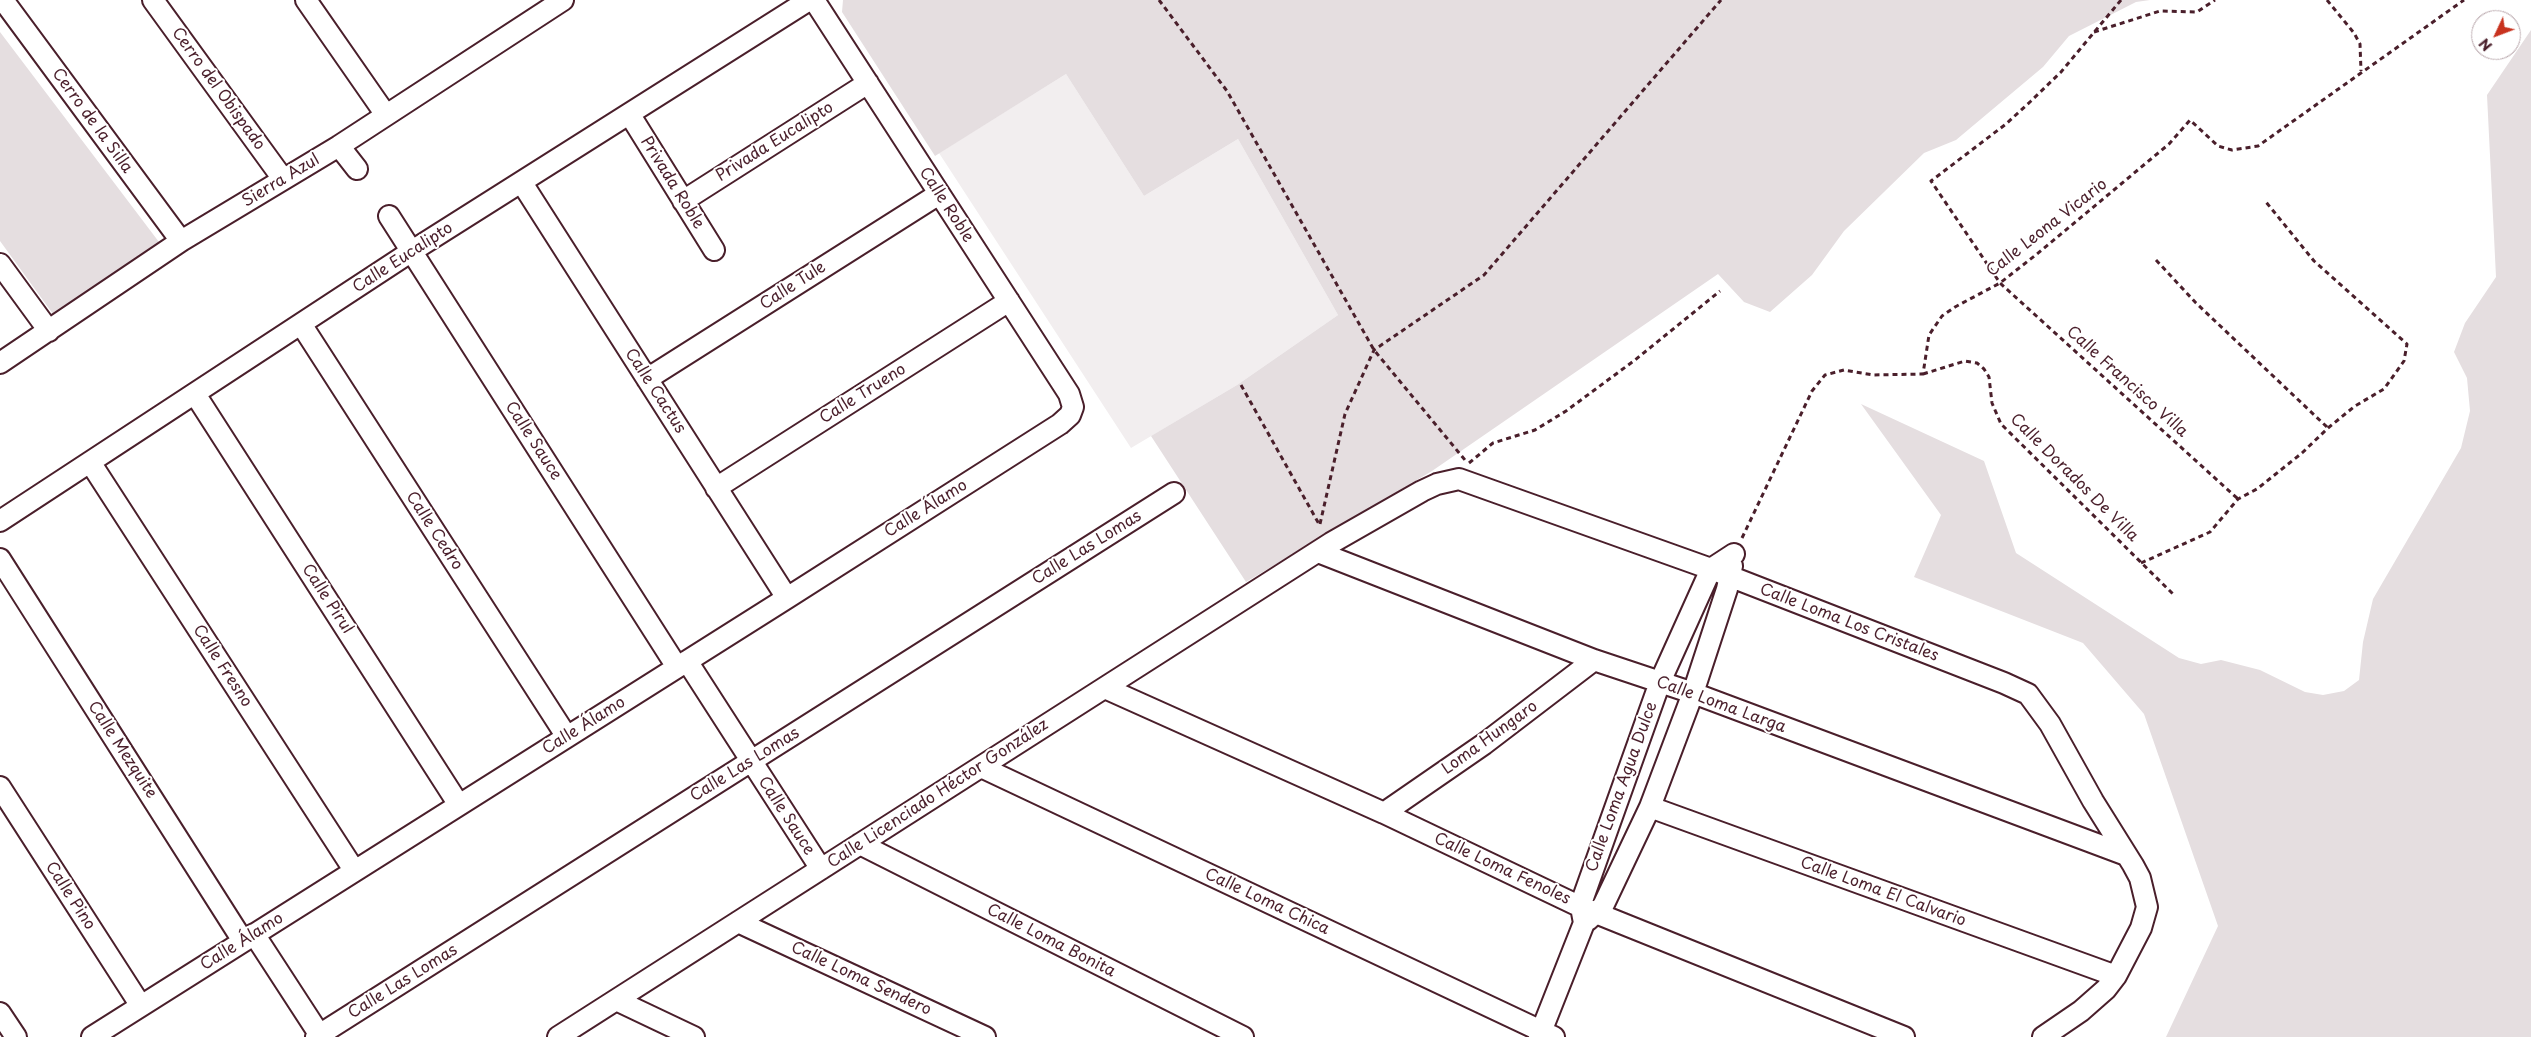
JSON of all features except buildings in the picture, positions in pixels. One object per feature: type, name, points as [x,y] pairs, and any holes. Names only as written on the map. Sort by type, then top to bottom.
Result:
[{"type":"street","name":"Cerro de la Silla","points":[[3,0],[181,241]]},
{"type":"street","name":"Cerro del Obispado","points":[[154,0],[283,179]]},
{"type":"street","points":[[306,0],[386,115]]},
{"type":"street","name":"Sierra Azul","points":[[0,364],[181,241],[339,146],[563,0]]},
{"type":"street","name":"Calle Eucalipto","points":[[0,521],[412,252],[809,0]]},
{"type":"street","name":"Calle Roble","points":[[814,0],[1069,394],[1073,411]]},
{"type":"street","name":"Privada Eucalipto","points":[[683,201],[868,84]]},
{"type":"street","name":"Privada Roble","points":[[630,115],[714,250]]},
{"type":"street","points":[[339,146],[357,169]]},
{"type":"street","name":"Calle Cactus","points":[[522,183],[787,598]]},
{"type":"street","name":"Calle Tule","points":[[647,379],[939,194]]},
{"type":"street","name":"Calle Sauce","points":[[389,216],[682,664],[751,761],[820,869]]},
{"type":"street","points":[[0,264],[49,331]]},
{"type":"street","name":"Calle Trueno","points":[[716,488],[1009,301]]},
{"type":"street","name":"Calle Cedro","points":[[301,324],[567,737]]},
{"type":"street","name":"Calle Pirul","points":[[195,394],[459,805]]},
{"type":"street","name":"Calle Álamo","points":[[92,1037],[1060,424],[1073,411]]},
{"type":"street","name":"Calle Fresno","points":[[90,462],[354,870]]},
{"type":"street","name":"Calle Loma Los Cristales","points":[[1325,548],[1437,484],[1459,479],[1711,569],[1995,679],[2028,694],[2046,718],[2093,801],[2140,878],[2147,907],[2141,928],[2116,976]]},
{"type":"street","name":"Calle Las Lomas","points":[[319,1036],[1174,493]]},
{"type":"street","name":"Calle Loma Larga","points":[[1325,548],[1594,660],[1693,693],[2126,854]]},
{"type":"street","name":"Calle Licenciado Héctor González","points":[[558,1037],[1325,548]]},
{"type":"street","points":[[1711,569],[1734,554]]},
{"type":"street","name":"Calle Loma Agua Dulce","points":[[1588,914],[1619,877],[1650,807],[1693,693],[1730,577],[1734,554]]},
{"type":"street","name":"Calle Mezquite","points":[[0,559],[249,937],[319,1036]]},
{"type":"street","name":"Calle Loma Agua Dulce","points":[[1545,1035],[1588,914],[1660,682],[1711,569]]},
{"type":"street","name":"Loma Hungaro","points":[[1384,813],[1484,744],[1594,660]]},
{"type":"street","name":"Calle Loma Fenoles","points":[[1105,688],[1384,813],[1588,914],[1904,1037]]},
{"type":"street","name":"Calle Loma Chica","points":[[981,767],[1545,1035]]},
{"type":"street","name":"Calle Pino","points":[[0,787],[141,1006]]},
{"type":"street","name":"Calle Loma El Calvario","points":[[1650,807],[2116,976]]},
{"type":"street","name":"Calle Loma Bonita","points":[[860,844],[1243,1037]]},
{"type":"street","name":"Calle Loma Sendero","points":[[738,922],[985,1037]]},
{"type":"street","points":[[2043,1037],[2080,1011],[2106,989],[2116,976]]},
{"type":"street","points":[[616,1000],[694,1037]]},
{"type":"street","points":[[0,1013],[16,1037]]},
{"type":"path","points":[[1159,0],[1227,91],[1374,350],[1468,464],[1493,443],[1535,430],[1566,410],[1635,360],[1720,291]]},
{"type":"path","points":[[1320,524],[1345,414],[1374,350],[1484,275],[1721,0]]},
{"type":"path","points":[[2094,33],[2121,0]]},
{"type":"path","points":[[2094,33],[2160,11],[2197,12],[2215,0]]},
{"type":"path","points":[[2327,0],[2354,33],[2360,44],[2361,71]]},
{"type":"path","points":[[2361,71],[2464,0]]},
{"type":"path","name":"Calle Francisco Villa","points":[[2094,33],[2062,72],[2006,124],[1931,182],[2000,283],[2238,499]]},
{"type":"path","name":"Calle Leona Vicario","points":[[1923,374],[1929,335],[1942,316],[2000,283],[2169,144],[2190,120],[2218,146],[2232,150],[2258,146],[2361,71]]},
{"type":"path","points":[[2141,563],[2210,532],[2238,499],[2257,489],[2302,453],[2355,406],[2384,388],[2404,361],[2407,344],[2314,261],[2266,202]]},
{"type":"path","points":[[2156,260],[2196,303],[2328,428]]},
{"type":"path","name":"Calle Dorados De Villa","points":[[1923,374],[1965,361],[1977,363],[1984,369],[1989,377],[1993,409],[2000,424],[2174,596]]},
{"type":"path","points":[[1734,554],[1812,391],[1820,380],[1831,372],[1844,370],[1873,375],[1923,374]]},
{"type":"path","points":[[1241,384],[1320,524],[1325,548]]},
{"type":"shaded area","points":[[843,0],[2150,0],[2136,2],[2069,36],[2043,67],[1956,140],[1924,153],[1844,231],[1812,275],[1770,312],[1744,302],[1718,274],[1432,471],[1246,582],[1151,436],[1237,385],[1338,315],[1238,139],[1144,196],[1066,74],[935,156],[842,12]]},
{"type":"shaded area","points":[[2531,30],[2531,1037],[2166,1037],[2218,926],[2144,714],[2083,643],[1914,577],[1941,515],[1861,404],[1984,461],[2016,553],[2179,658],[2201,664],[2221,660],[2260,670],[2305,692],[2323,695],[2344,691],[2359,680],[2363,642],[2373,599],[2461,448],[2470,411],[2467,378],[2454,352],[2465,323],[2496,277],[2487,95],[2511,60],[2521,60],[2521,45]]},
{"type":"shaded area","points":[[0,32],[162,246],[53,314],[0,241]]},
{"type":"shaded area","points":[[1066,74],[1144,196],[1238,139],[1338,315],[1237,385],[1131,448],[939,153]]}]
